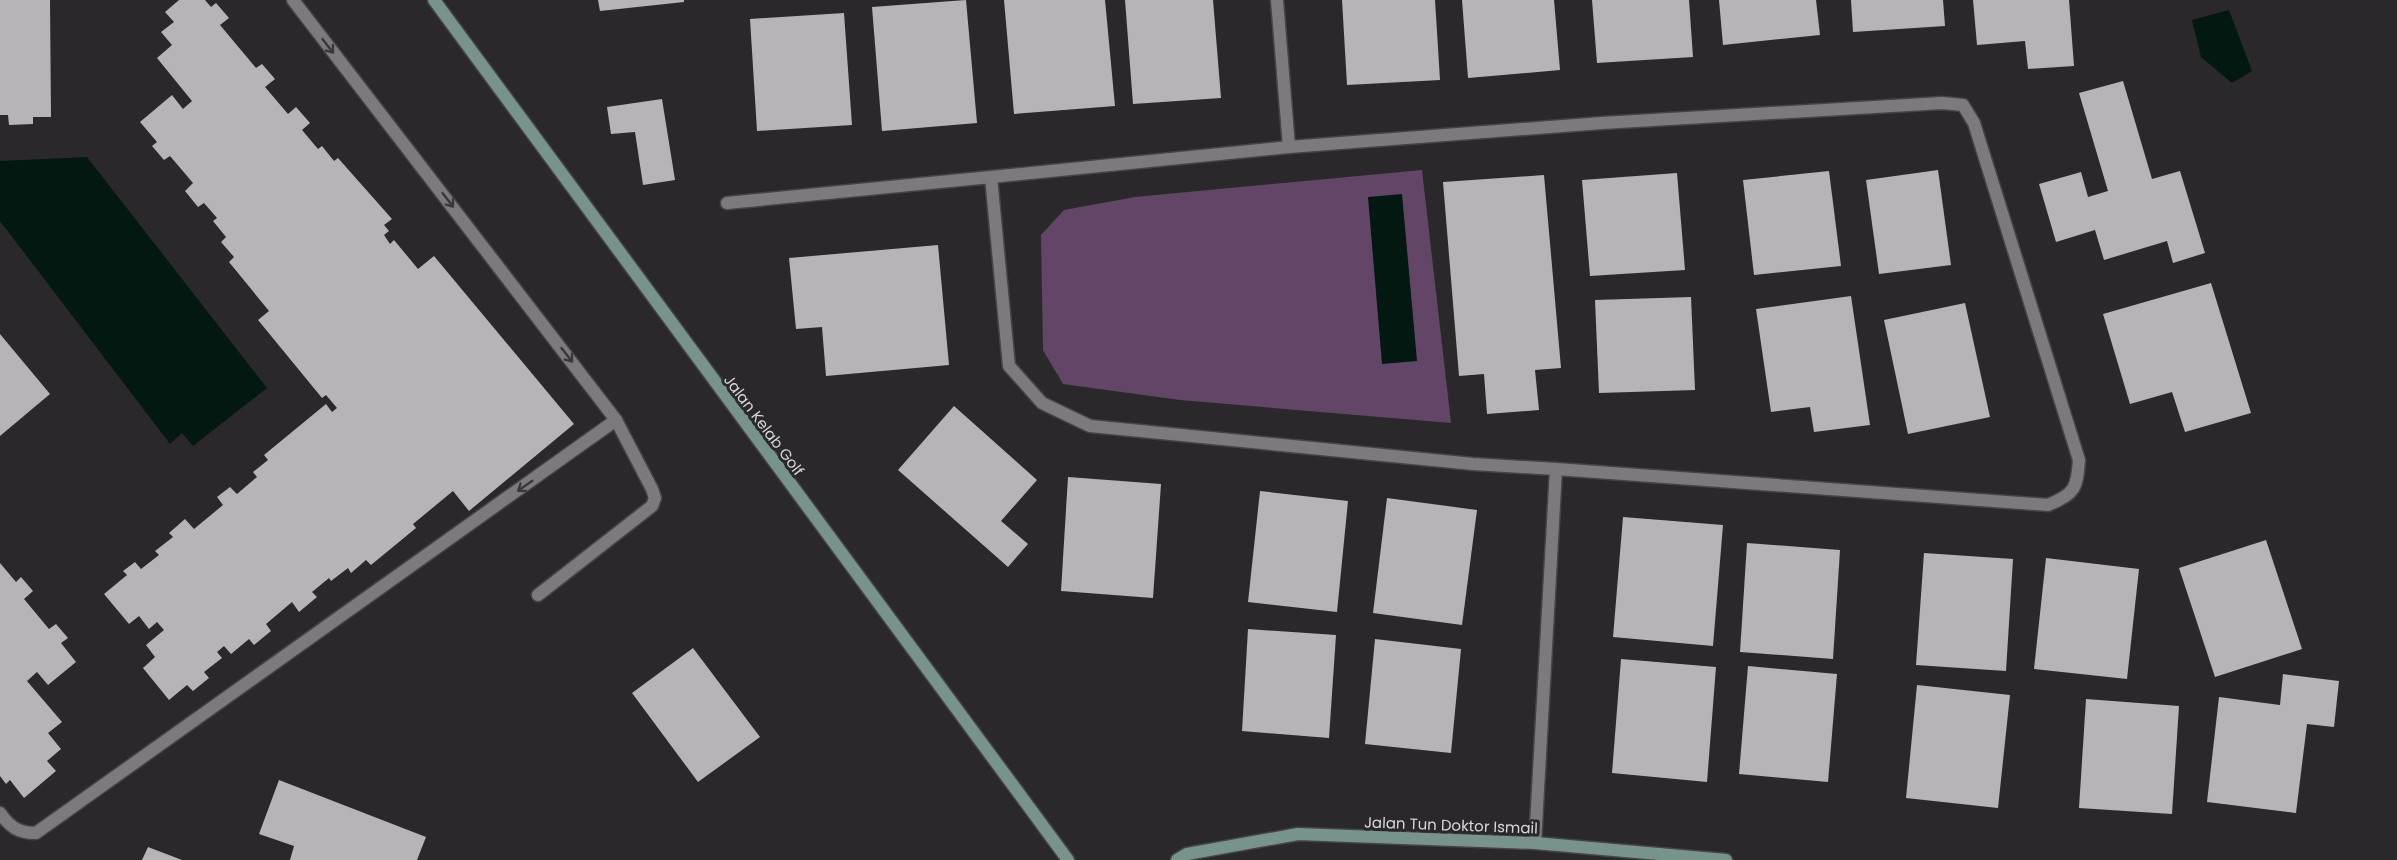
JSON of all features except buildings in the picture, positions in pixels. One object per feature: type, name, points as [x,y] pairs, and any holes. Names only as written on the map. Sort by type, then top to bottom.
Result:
[{"type":"street","points":[[293,0],[616,420],[652,489],[655,498],[652,506],[538,595]]},
{"type":"street","points":[[1277,0],[1289,147]]},
{"type":"street","name":"Jalan Kelab Golf","points":[[434,2],[1068,860]]},
{"type":"street","points":[[727,203],[1289,147],[1614,123],[1942,103],[1963,105],[1974,123],[2079,460],[2077,481],[2067,498],[2048,506],[1461,462],[1090,426],[1042,404],[1010,366],[991,177]]},
{"type":"street","points":[[0,813],[9,824],[22,833],[36,833],[616,420]]},
{"type":"street","points":[[1535,843],[1556,469]]},
{"type":"street","name":"Jalan Tun Doktor Ismail","points":[[1177,860],[1187,854],[1298,834],[1535,843],[1726,860]]},
{"type":"shaded area","points":[[2229,10],[2252,71],[2232,83],[2201,57],[2192,20]]},
{"type":"shaded area","points":[[87,157],[267,388],[193,446],[182,433],[170,444],[0,221],[0,161]]},
{"type":"shaded area","points":[[1422,170],[1451,423],[1180,400],[1063,384],[1043,350],[1041,235],[1064,210],[1135,197]]},
{"type":"shaded area","points":[[1402,194],[1417,361],[1382,364],[1368,197]]}]
